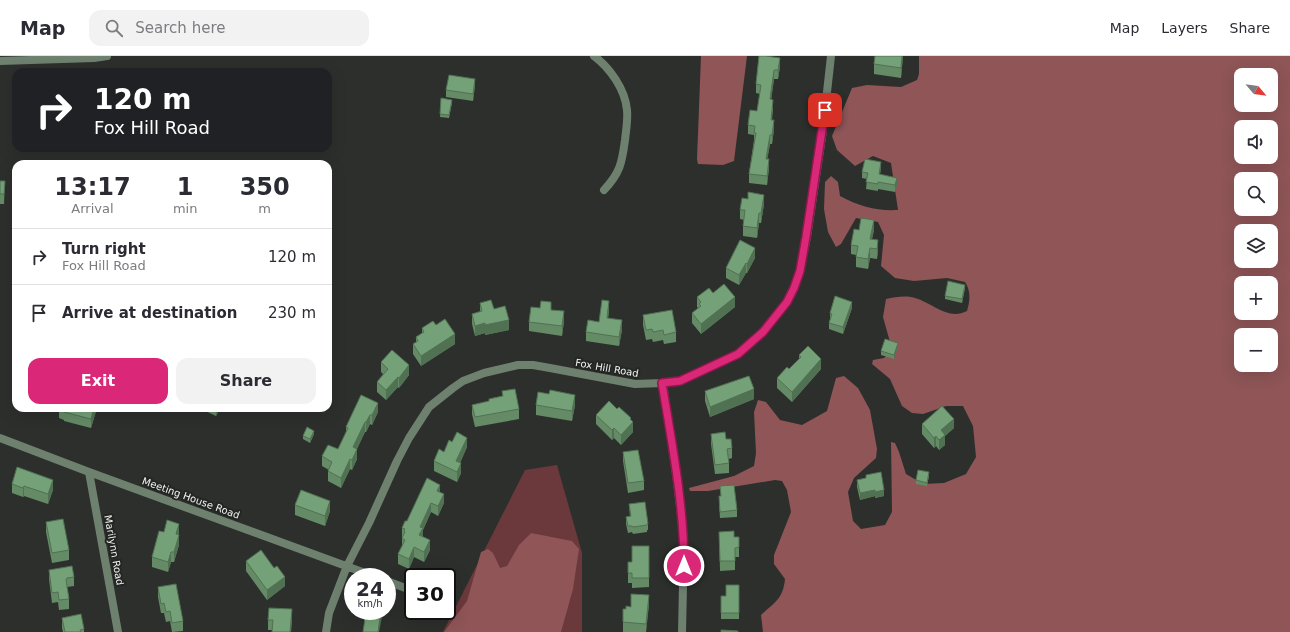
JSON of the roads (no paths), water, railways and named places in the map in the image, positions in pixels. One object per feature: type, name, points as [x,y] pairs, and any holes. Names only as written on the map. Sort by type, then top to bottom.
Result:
[{"type":"street","points":[[0,61],[94,58],[107,56]]},
{"type":"street","points":[[594,56],[609,71],[618,84],[627,108],[627,124],[620,166],[614,179],[604,190]]},
{"type":"street","name":"Fox Hill Road","points":[[326,632],[329,613],[347,566],[369,523],[397,461],[420,419],[429,407],[463,381],[484,373],[518,365],[533,365],[635,384],[680,381],[738,354],[763,332],[787,302],[800,271],[822,137],[830,56]]},
{"type":"street","points":[[662,383],[677,481],[684,540],[682,632]]},
{"type":"street","name":"Meeting House Road","points":[[0,438],[352,568]]},
{"type":"street","name":"Marilynn Road","points":[[89,472],[118,632]]}]
